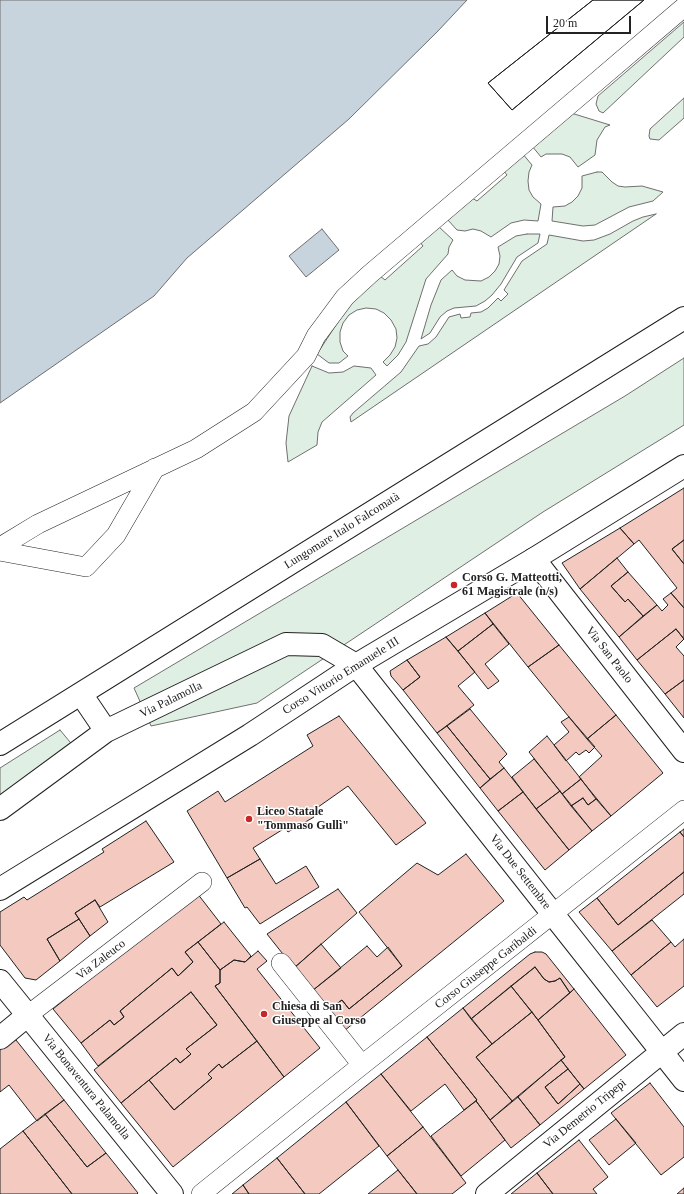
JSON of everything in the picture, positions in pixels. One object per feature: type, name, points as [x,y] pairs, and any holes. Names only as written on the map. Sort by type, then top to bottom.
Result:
[{"type":"street","points":[[0,548],[38,524],[196,449],[254,412],[306,356],[316,336],[345,297],[370,274],[684,7]]},
{"type":"street","name":"Lungomare Italo Falcomatà","points":[[0,744],[684,318]]},
{"type":"street","name":"Corso Vittorio Emanuele III","points":[[0,889],[250,735],[356,665],[534,560],[684,466]]},
{"type":"street","points":[[0,551],[86,568],[116,536],[154,468]]},
{"type":"street","name":"Via San Paolo","points":[[534,560],[684,751]]},
{"type":"street","name":"Via Palamolla","points":[[0,809],[106,731],[286,644],[322,645],[356,665]]},
{"type":"street","name":"Via Due Settembre","points":[[356,665],[684,1080]]},
{"type":"street","points":[[81,694],[106,731]]},
{"type":"street","name":"Corso Giuseppe Garibaldi","points":[[201,1194],[684,810]]},
{"type":"street","name":"Via Zaleuco","points":[[0,1038],[202,882]]},
{"type":"street","points":[[281,964],[362,1065]]},
{"type":"street","name":"Via Bonaventura Palamolla","points":[[0,981],[172,1194]]},
{"type":"street","name":"Via Demetrio Tripepi","points":[[487,1194],[684,1034]]},
{"type":"green space","points":[[684,22],[684,37],[603,113],[599,111],[596,104],[598,96]]},
{"type":"green space","points":[[684,98],[684,118],[659,140],[650,139],[650,129]]},
{"type":"green space","points":[[571,113],[610,125],[605,127],[597,140],[595,155],[578,167],[570,157],[562,154],[546,154],[541,157],[532,146]]},
{"type":"green space","points":[[522,153],[532,165],[529,172],[528,181],[529,190],[533,197],[541,204],[538,221],[524,220],[511,223],[491,237],[481,231],[473,229],[465,231],[457,230],[447,219],[472,198],[477,201],[507,175],[503,170]]},
{"type":"green space","points":[[602,172],[618,186],[642,186],[663,192],[653,201],[629,207],[595,225],[583,226],[552,221],[553,207],[565,206],[572,202],[578,196],[582,188],[582,176]]},
{"type":"green space","points":[[656,214],[351,422],[350,417],[353,413],[401,372],[419,346],[428,344],[436,337],[449,317],[460,314],[461,318],[470,317],[471,313],[481,312],[488,308],[498,298],[501,301],[508,294],[504,290],[522,261],[547,244],[549,235],[583,241],[594,240],[610,234],[633,221]]},
{"type":"green space","points":[[438,226],[453,240],[449,247],[448,254],[426,279],[406,342],[398,355],[387,366],[383,362],[395,347],[397,338],[396,329],[391,320],[384,313],[376,309],[366,308],[357,310],[349,315],[343,323],[340,332],[340,342],[343,351],[348,356],[339,363],[329,363],[317,354],[353,299],[380,276],[385,280],[423,246],[420,242]]},
{"type":"green space","points":[[540,234],[538,243],[517,257],[501,284],[492,295],[476,306],[454,308],[447,311],[440,317],[430,333],[421,339],[431,305],[441,280],[452,270],[457,276],[465,280],[481,281],[489,277],[499,264],[500,256],[498,247],[516,236]]},
{"type":"green space","points":[[684,358],[684,425],[543,512],[257,703],[151,726],[134,688],[625,396]]},
{"type":"green space","points":[[312,366],[329,373],[343,372],[354,366],[371,368],[376,375],[322,422],[318,432],[317,445],[288,462],[286,443],[289,416]]},
{"type":"green space","points":[[60,730],[75,748],[0,801],[0,768]]},
{"type":"shaded area","points":[[0,0],[467,0],[438,31],[349,119],[187,258],[154,296],[0,403]]},
{"type":"shaded area","points":[[322,229],[339,250],[306,277],[289,256]]},
{"type":"building","points":[[593,0],[644,0],[512,110],[488,83]]},
{"type":"building","points":[[593,0],[644,0],[512,110],[488,83]]},
{"type":"building","points":[[684,488],[684,540],[672,549],[684,564],[684,608],[671,593],[677,588],[639,540],[634,544],[620,528]]},
{"type":"building","points":[[620,528],[634,544],[580,589],[562,563]]},
{"type":"building","points":[[684,540],[684,564],[672,549]]},
{"type":"building","points":[[617,558],[628,572],[611,586],[625,602],[628,599],[643,616],[619,637],[580,589]]},
{"type":"building","points":[[628,572],[657,605],[643,616],[628,599],[625,602],[611,586]]},
{"type":"building","points":[[517,593],[559,645],[528,667],[485,613]]},
{"type":"building","points":[[671,593],[684,608],[684,639],[676,629],[637,660],[619,637],[657,605],[662,611],[668,605],[663,599]]},
{"type":"building","points":[[485,613],[493,624],[458,651],[446,637]]},
{"type":"building","points":[[493,624],[509,644],[485,664],[499,681],[488,689],[458,651]]},
{"type":"building","points":[[676,629],[684,639],[676,647],[684,656],[684,680],[665,694],[637,660]]},
{"type":"building","points":[[446,637],[475,672],[458,686],[474,705],[437,733],[403,690],[420,677],[407,660]]},
{"type":"building","points":[[559,645],[616,715],[587,739],[528,667]]},
{"type":"building","points":[[407,660],[420,677],[403,690],[391,676],[390,671]]},
{"type":"building","points":[[684,680],[684,718],[665,694]]},
{"type":"building","points":[[470,709],[507,754],[499,762],[504,768],[490,779],[447,726]]},
{"type":"building","points":[[616,715],[663,773],[611,816],[579,777],[602,756],[587,739]]},
{"type":"building","name":"Liceo Statale \"Tommaso Gullì\"","points":[[339,716],[426,823],[396,845],[348,786],[311,812],[314,817],[288,832],[285,828],[253,848],[260,859],[227,878],[187,811],[218,791],[225,802],[313,746],[307,735]]},
{"type":"building","points":[[569,717],[595,747],[589,753],[586,750],[579,755],[576,752],[566,761],[554,745],[569,732],[561,722]]},
{"type":"building","points":[[447,726],[490,779],[480,788],[437,733]]},
{"type":"building","points":[[547,736],[581,779],[562,794],[529,752]]},
{"type":"building","points":[[534,759],[560,791],[536,809],[512,777]]},
{"type":"building","points":[[504,768],[523,792],[498,811],[480,788]]},
{"type":"building","points":[[581,779],[596,799],[588,805],[583,798],[571,806],[562,794]]},
{"type":"building","points":[[560,791],[592,831],[569,850],[536,809]]},
{"type":"building","points":[[523,792],[569,850],[545,870],[498,811]]},
{"type":"building","points":[[583,798],[588,805],[596,799],[611,816],[592,831],[571,806]]},
{"type":"building","points":[[146,821],[174,862],[100,907],[95,900],[75,913],[79,919],[47,939],[60,961],[36,980],[25,978],[0,945],[0,912],[24,897],[27,900],[104,852],[102,849]]},
{"type":"building","points":[[684,829],[684,837],[680,832]]},
{"type":"building","points":[[680,832],[684,837],[684,872],[618,925],[597,898]]},
{"type":"building","points":[[466,854],[504,901],[344,1031],[328,1010],[342,1000],[349,1009],[402,966],[359,912],[417,863],[438,875]]},
{"type":"building","points":[[260,859],[276,884],[306,866],[319,887],[260,924],[247,907],[245,908],[227,878]]},
{"type":"building","points":[[684,872],[684,894],[612,951],[579,912],[597,898],[618,925]]},
{"type":"building","points":[[338,889],[357,913],[294,968],[267,934]]},
{"type":"building","points":[[197,893],[221,924],[185,952],[193,962],[178,976],[172,968],[120,1011],[124,1017],[114,1025],[110,1020],[81,1043],[53,1009]]},
{"type":"building","points":[[95,900],[108,922],[90,936],[75,913]]},
{"type":"building","points":[[79,919],[90,936],[60,961],[47,939]]},
{"type":"building","points":[[652,920],[671,942],[631,975],[612,951]]},
{"type":"building","points":[[224,922],[251,956],[245,962],[234,960],[220,970],[198,942]]},
{"type":"building","points":[[684,939],[684,986],[657,1007],[631,975],[671,942],[675,947]]},
{"type":"building","points":[[198,942],[220,970],[220,983],[215,986],[257,1041],[222,1068],[219,1064],[208,1074],[212,1078],[174,1110],[149,1080],[176,1058],[180,1063],[191,1054],[186,1049],[217,1025],[191,992],[98,1066],[81,1043],[110,1020],[114,1025],[124,1017],[120,1011],[172,968],[178,976],[193,962],[185,952]]},
{"type":"building","points":[[321,944],[341,968],[312,991],[294,968]]},
{"type":"building","points":[[367,946],[377,957],[388,947],[402,966],[349,1009],[342,1000],[328,1010],[312,991]]},
{"type":"building","name":"Chiesa di San Giuseppe al Corso","points":[[258,951],[267,961],[257,969],[320,1048],[284,1077],[215,986],[220,983],[220,970],[234,960],[245,962]]},
{"type":"building","points":[[542,952],[546,954],[574,989],[570,993],[560,978],[549,982],[544,979],[535,967],[471,1019],[463,1008],[530,954]]},
{"type":"building","points":[[535,967],[544,979],[549,982],[560,978],[570,993],[538,1020],[511,986]]},
{"type":"building","points":[[511,986],[532,1012],[492,1044],[471,1019]]},
{"type":"building","points":[[574,989],[626,1055],[584,1089],[561,1060],[565,1057],[538,1020]]},
{"type":"building","points":[[191,992],[217,1025],[186,1049],[191,1054],[180,1063],[176,1058],[121,1103],[94,1070]]},
{"type":"building","points":[[463,1008],[492,1044],[476,1057],[512,1101],[490,1120],[476,1101],[477,1100],[427,1037]]},
{"type":"building","points":[[532,1012],[565,1057],[512,1101],[476,1057]]},
{"type":"building","points":[[427,1037],[477,1100],[464,1110],[445,1084],[411,1111],[381,1074]]},
{"type":"building","points":[[13,1039],[16,1040],[64,1100],[37,1121],[9,1085],[0,1092],[0,1049]]},
{"type":"building","points":[[257,1041],[284,1077],[173,1167],[121,1103],[149,1080],[174,1110],[212,1078],[208,1074],[219,1064],[222,1068]]},
{"type":"building","points":[[561,1060],[568,1069],[545,1087],[558,1104],[580,1084],[584,1089],[540,1125],[518,1097]]},
{"type":"building","points":[[568,1069],[580,1084],[558,1104],[545,1087]]},
{"type":"building","points":[[381,1074],[423,1127],[387,1156],[346,1102]]},
{"type":"building","points":[[650,1083],[684,1127],[684,1157],[661,1175],[611,1113]]},
{"type":"building","points":[[518,1097],[540,1125],[511,1148],[490,1120]]},
{"type":"building","points":[[64,1100],[106,1153],[87,1167],[45,1114]]},
{"type":"building","points":[[476,1101],[505,1140],[461,1176],[431,1136]]},
{"type":"building","points":[[346,1102],[379,1146],[319,1194],[305,1194],[277,1158]]},
{"type":"building","points":[[45,1114],[87,1167],[106,1153],[138,1193],[72,1194],[23,1131]]},
{"type":"building","points":[[616,1119],[636,1143],[609,1165],[589,1140]]},
{"type":"building","points":[[423,1127],[466,1183],[452,1194],[417,1194],[387,1156]]},
{"type":"building","points":[[23,1131],[72,1194],[0,1194],[0,1149]]},
{"type":"building","points":[[579,1140],[608,1177],[593,1189],[597,1194],[553,1194],[537,1173]]},
{"type":"building","points":[[277,1158],[305,1194],[249,1194],[243,1185]]},
{"type":"building","points":[[398,1170],[417,1194],[368,1194]]},
{"type":"building","points":[[537,1173],[553,1194],[511,1194]]},
{"type":"building","points":[[243,1185],[249,1194],[232,1194]]},
{"type":"building","points":[[684,1188],[684,1194],[677,1194]]},
{"type":"place","name":"Corso G. Matteotti, 61 Magistrale (n/s)","points":[[454,585]]},
{"type":"place","name":"Liceo Statale \"Tommaso Gullì\"","points":[[249,819]]},
{"type":"place","name":"Chiesa di San Giuseppe al Corso","points":[[264,1014]]}]
